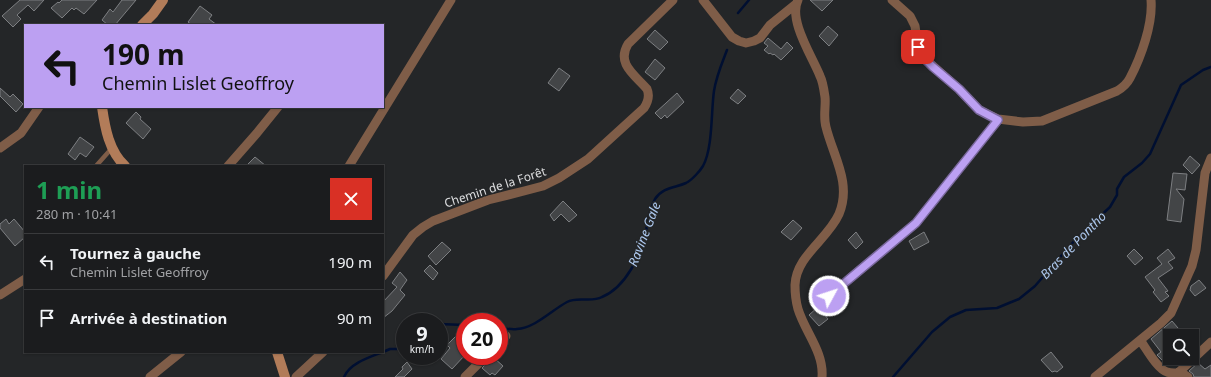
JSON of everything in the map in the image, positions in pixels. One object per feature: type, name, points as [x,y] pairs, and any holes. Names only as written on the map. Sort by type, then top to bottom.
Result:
[{"type":"main road","points":[[143,24],[153,14],[162,0]]},
{"type":"main road","points":[[102,108],[104,123],[112,148],[115,155],[124,165]]},
{"type":"main road","points":[[277,353],[285,377]]},
{"type":"street","points":[[350,165],[451,0]]},
{"type":"street","name":"Chemin de la Forêt","points":[[384,275],[413,235],[422,227],[439,218],[488,200],[543,186],[560,178],[588,159],[644,108],[647,103],[649,93],[647,88],[624,62],[625,50],[628,44],[673,0]]},
{"type":"street","points":[[703,0],[732,37],[746,43],[760,38],[770,25],[798,2]]},
{"type":"street","points":[[892,0],[910,16],[915,26],[918,47],[922,56],[959,89],[979,110],[998,120],[1023,122],[1042,121],[1117,92],[1124,86],[1130,79],[1141,53],[1150,19],[1151,0]]},
{"type":"street","points":[[798,2],[795,15],[797,26],[821,78],[825,98],[825,125],[832,150],[843,178],[843,195],[839,213],[831,230],[803,261],[795,284],[798,309],[821,359],[822,377]]},
{"type":"street","points":[[0,148],[21,133],[38,108]]},
{"type":"street","points":[[229,165],[277,108]]},
{"type":"street","points":[[1095,377],[1161,323],[1171,313],[1192,266],[1196,250],[1205,173],[1211,158]]},
{"type":"street","points":[[0,295],[24,280]]},
{"type":"street","points":[[1140,340],[1159,367],[1164,371],[1168,373],[1179,372],[1188,377]]},
{"type":"street","points":[[1179,372],[1211,342]]},
{"type":"street","points":[[150,377],[180,353]]},
{"type":"street","points":[[296,377],[322,353]]},
{"type":"street","points":[[465,377],[477,365]]},
{"type":"lane","points":[[829,296],[916,223],[998,120]]},
{"type":"lane","points":[[97,165],[112,148]]},
{"type":"building","points":[[20,0],[44,0],[34,11],[28,5],[17,15],[21,19],[13,27],[2,16]]},
{"type":"building","points":[[62,0],[97,0],[84,14],[76,8],[74,10],[72,8],[62,18],[51,8]]},
{"type":"building","points":[[122,0],[136,0],[116,24],[107,24],[102,20],[110,9],[113,12]]},
{"type":"building","points":[[810,0],[833,0],[822,11]]},
{"type":"building","points":[[200,6],[212,15],[209,19],[216,24],[191,24],[188,22]]},
{"type":"building","points":[[828,26],[838,35],[829,46],[819,36]]},
{"type":"building","points":[[655,30],[668,42],[660,50],[647,39]]},
{"type":"building","points":[[768,38],[781,49],[787,42],[793,48],[781,60],[774,54],[769,54],[764,50],[768,46],[764,43]]},
{"type":"building","points":[[655,59],[665,68],[655,80],[645,72]]},
{"type":"building","points":[[559,68],[570,76],[559,91],[548,83]]},
{"type":"building","points":[[0,88],[10,97],[13,94],[23,104],[16,112],[0,96]]},
{"type":"building","points":[[738,89],[746,96],[738,104],[730,98]]},
{"type":"building","points":[[677,93],[684,102],[667,118],[665,115],[661,119],[655,113]]},
{"type":"building","points":[[136,112],[141,117],[140,119],[151,129],[143,139],[126,123]]},
{"type":"building","points":[[80,137],[94,147],[86,157],[80,153],[75,160],[68,154]]},
{"type":"building","points":[[1190,156],[1200,165],[1192,174],[1183,165]]},
{"type":"building","points":[[255,157],[265,165],[247,165]]},
{"type":"building","points":[[1173,173],[1187,174],[1185,190],[1176,189],[1184,199],[1181,222],[1167,220]]},
{"type":"building","points":[[563,201],[577,215],[569,222],[561,214],[554,221],[550,215]]},
{"type":"building","points":[[6,219],[9,224],[14,219],[24,231],[24,238],[15,246],[0,228],[0,224]]},
{"type":"building","points":[[793,220],[802,228],[791,240],[781,232]]},
{"type":"building","points":[[856,232],[863,242],[856,249],[848,240]]},
{"type":"building","points":[[924,232],[929,242],[914,250],[909,241]]},
{"type":"building","points":[[442,242],[451,250],[436,265],[428,256]]},
{"type":"building","points":[[1134,249],[1143,258],[1135,265],[1127,256]]},
{"type":"building","points":[[1168,249],[1175,258],[1168,262],[1173,268],[1158,278],[1168,291],[1165,292],[1169,296],[1161,302],[1153,292],[1155,290],[1145,277],[1162,264],[1157,258]]},
{"type":"building","points":[[430,265],[438,273],[433,280],[424,271]]},
{"type":"building","points":[[400,272],[407,280],[400,290],[405,295],[392,311],[384,317],[384,301],[397,287],[392,283]]},
{"type":"building","points":[[1199,280],[1206,288],[1195,296],[1190,290],[1191,286]]},
{"type":"building","points":[[818,307],[828,319],[819,326],[809,315]]},
{"type":"building","points":[[1172,321],[1178,328],[1163,329],[1163,361],[1157,355],[1161,352],[1151,339]]},
{"type":"building","points":[[456,336],[456,365],[452,369],[448,365],[448,350],[450,348],[448,344]]},
{"type":"building","points":[[1051,352],[1063,367],[1057,372],[1052,372],[1041,360]]},
{"type":"building","points":[[1199,364],[1205,369],[1211,365],[1211,377],[1194,377],[1189,371]]},
{"type":"building","points":[[404,365],[409,365],[412,369],[404,377],[395,377],[403,369],[402,367]]},
{"type":"building","points":[[485,365],[503,366],[495,375],[492,373],[490,375],[482,368]]},
{"type":"waterway","name":"Ravine Gale","points":[[738,13],[749,0]]},
{"type":"waterway","name":"Ravine Gale","points":[[508,329],[524,328],[537,322],[561,305],[571,300],[598,299],[611,292],[625,278],[636,260],[644,240],[650,211],[655,199],[665,190],[688,182],[703,166],[709,150],[715,86],[719,70],[727,50]]},
{"type":"waterway","name":"Bras de Pontho","points":[[893,377],[932,332],[950,317],[966,310],[997,308],[1019,299],[1035,286],[1075,240],[1110,207],[1117,195],[1117,189],[1124,177],[1142,163],[1150,154],[1181,85],[1203,70],[1211,67]]},
{"type":"waterway","name":"Ravine Gale","points":[[448,324],[456,325]]},
{"type":"waterway","name":"Ravine Gale","points":[[384,352],[390,349],[396,349]]},
{"type":"waterway","name":"Ravine Gale","points":[[344,377],[356,364],[380,353]]},
{"type":"route","points":[[829,296],[916,223],[998,120],[979,110],[968,100],[959,89],[922,56],[918,47]]}]
